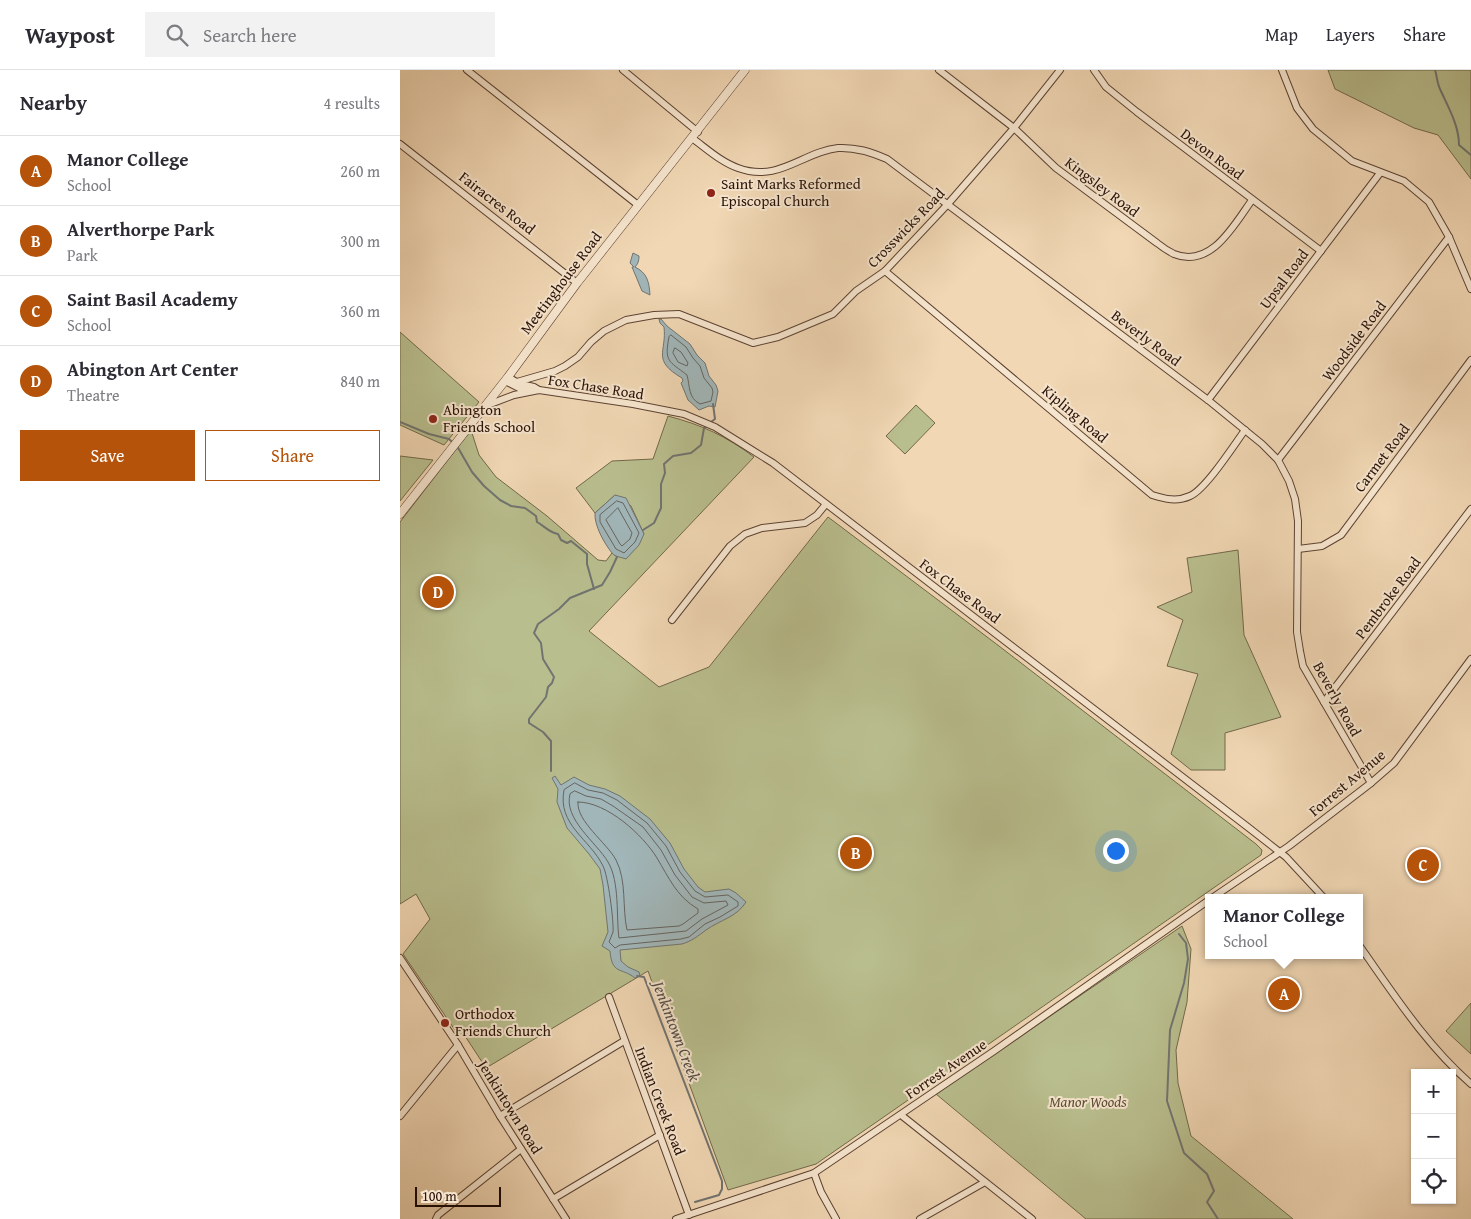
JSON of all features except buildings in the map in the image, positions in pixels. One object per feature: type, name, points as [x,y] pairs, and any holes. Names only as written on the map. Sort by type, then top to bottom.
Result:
[{"type":"street","name":"Beverly Road","points":[[623,70],[728,164],[740,169],[758,172],[789,167],[810,157],[838,148],[864,150],[887,159],[1208,400],[1262,444],[1278,460],[1289,481],[1295,499],[1298,521],[1297,632],[1303,666],[1371,783]]},
{"type":"street","name":"Meetinghouse Road","points":[[400,514],[507,379],[638,205],[745,70]]},
{"type":"street","name":"Kingsley Road","points":[[939,70],[1014,128],[1056,168],[1173,254],[1191,257],[1212,250],[1225,237],[1252,200]]},
{"type":"street","name":"Crosswicks Road","points":[[517,382],[566,366],[578,358],[598,336],[626,320],[654,315],[679,314],[753,343],[778,338],[834,314],[856,290],[885,271],[947,205],[1014,128],[1060,70]]},
{"type":"street","name":"Devon Road","points":[[1094,70],[1106,87],[1137,112],[1321,251]]},
{"type":"street","points":[[1282,70],[1297,108],[1313,130],[1352,161],[1404,181],[1429,202],[1449,237],[1471,289]]},
{"type":"street","points":[[470,71],[638,205]]},
{"type":"street","name":"Fairacres Road","points":[[400,144],[578,283]]},
{"type":"street","name":"Upsal Road","points":[[1208,400],[1380,173]]},
{"type":"street","name":"Woodside Road","points":[[1278,460],[1449,237]]},
{"type":"street","name":"Kipling Road","points":[[885,271],[1152,495],[1166,500],[1192,496],[1202,487],[1245,430]]},
{"type":"street","name":"Carmet Road","points":[[1298,549],[1322,546],[1340,535],[1471,360]]},
{"type":"street","name":"Fox Chase Road","points":[[507,379],[539,390]]},
{"type":"street","name":"Fox Chase Road","points":[[507,379],[521,389],[530,391]]},
{"type":"street","name":"Fox Chase Road","points":[[484,406],[514,395],[539,390],[684,414],[716,426],[760,454],[1249,828],[1286,857],[1320,894]]},
{"type":"street","points":[[672,620],[730,546],[745,534],[762,528],[806,523],[817,515],[826,504]]},
{"type":"street","name":"Pembroke Road","points":[[1324,702],[1471,509]]},
{"type":"street","name":"Forrest Avenue","points":[[1218,894],[1280,853],[1371,783],[1394,762],[1471,659]]},
{"type":"street","name":"Forrest Avenue","points":[[676,1219],[814,1173],[901,1115],[1205,903]]},
{"type":"street","points":[[1363,950],[1420,1028],[1453,1068],[1471,1084]]},
{"type":"street","name":"Jenkintown Road","points":[[400,958],[458,1045],[500,1116],[566,1219]]},
{"type":"street","points":[[400,972],[405,966]]},
{"type":"street","name":"Indian Creek Road","points":[[609,997],[689,1215]]},
{"type":"street","points":[[500,1116],[624,1041]]},
{"type":"street","points":[[400,1116],[458,1045]]},
{"type":"street","points":[[901,1115],[1032,1219]]},
{"type":"street","points":[[553,1199],[660,1135]]},
{"type":"street","points":[[436,1219],[438,1215],[522,1149]]},
{"type":"street","points":[[814,1173],[821,1192],[836,1219]]},
{"type":"street","points":[[920,1219],[985,1182]]},
{"type":"green space","points":[[1328,70],[1471,70],[1471,179],[1438,135],[1414,128],[1335,89]]},
{"type":"green space","name":"Abington Friends School","points":[[400,332],[479,402],[444,445],[400,425]]},
{"type":"green space","points":[[916,405],[935,423],[905,454],[886,436]]},
{"type":"green space","points":[[668,416],[713,432],[734,443],[754,457],[589,631],[659,687],[709,667],[828,517],[999,646],[1262,850],[1261,855],[816,1164],[728,1190],[648,971],[486,1068],[465,1036],[459,1036],[403,954],[430,919],[416,894],[400,904],[400,522],[471,430],[479,455],[496,477],[547,516],[598,560],[606,561],[612,553],[617,557],[644,534],[631,506],[615,495],[595,513],[576,488],[612,461],[653,459]]},
{"type":"green space","points":[[400,456],[433,460],[400,501]]},
{"type":"green space","points":[[1238,550],[1244,635],[1281,717],[1225,733],[1225,770],[1191,770],[1171,754],[1198,674],[1167,666],[1183,620],[1157,607],[1192,592],[1187,558]]},
{"type":"green space","name":"Manor Woods","points":[[1182,926],[1191,949],[1187,1002],[1176,1050],[1178,1083],[1191,1136],[1293,1219],[1086,1219],[936,1094]]},
{"type":"green space","points":[[1471,1003],[1471,1054],[1446,1031]]},
{"type":"water","points":[[633,253],[639,256],[635,267],[647,278],[650,295],[642,291],[632,267],[634,267],[630,263]]},
{"type":"water","points":[[659,319],[690,344],[705,363],[709,376],[718,391],[715,407],[709,406],[699,410],[688,400],[681,383],[683,381],[682,378],[672,372],[663,361],[664,327]]},
{"type":"water","points":[[615,495],[626,498],[644,534],[639,545],[626,559],[612,553],[600,534],[595,518],[595,513]]},
{"type":"water","points":[[555,776],[561,785],[574,777],[589,785],[605,789],[620,796],[650,819],[670,843],[684,869],[698,887],[705,892],[729,889],[746,902],[733,915],[686,943],[620,950],[621,961],[639,972],[640,976],[635,978],[618,969],[613,964],[610,951],[602,946],[608,932],[600,869],[567,828],[557,802],[558,789],[552,778]]},
{"type":"waterway","points":[[1435,70],[1439,87],[1455,123],[1459,145],[1471,155]]},
{"type":"waterway","points":[[711,422],[715,419],[713,404]]},
{"type":"waterway","name":"Jenkintown Creek","points":[[400,422],[429,434],[449,439],[453,443]]},
{"type":"waterway","points":[[643,530],[654,523],[661,508],[661,484],[665,473],[664,464],[673,456],[691,453],[701,445],[704,428],[707,425]]},
{"type":"waterway","name":"Jenkintown Creek","points":[[457,446],[472,472],[500,500],[511,506],[525,508],[536,516],[537,522],[558,534],[561,540],[567,543],[571,541],[587,554],[587,564],[594,589]]},
{"type":"waterway","name":"Jenkintown Creek","points":[[551,771],[551,741],[543,732],[529,723],[529,719],[546,697],[548,687],[554,677],[543,659],[541,643],[534,633],[538,624],[559,609],[570,598],[602,585],[617,557]]},
{"type":"waterway","points":[[1179,934],[1186,943],[1188,959],[1184,983],[1170,1030],[1167,1101],[1184,1153],[1207,1174],[1214,1191],[1207,1202],[1218,1219]]},
{"type":"waterway","name":"Jenkintown Creek","points":[[637,976],[644,977],[722,1181],[722,1189],[719,1195],[695,1202]]},
{"type":"place","name":"Saint Marks Reformed Episcopal Church","points":[[711,193]]},
{"type":"place","name":"Abington Friends School","points":[[433,419]]},
{"type":"place","name":"Abington Art Center","points":[[438,592]]},
{"type":"place","name":"Alverthorpe Park","points":[[856,853]]},
{"type":"place","name":"Saint Basil Academy","points":[[1423,865]]},
{"type":"place","name":"Manor College","points":[[1284,994]]},
{"type":"place","name":"Orthodox Friends Church","points":[[445,1023]]}]
